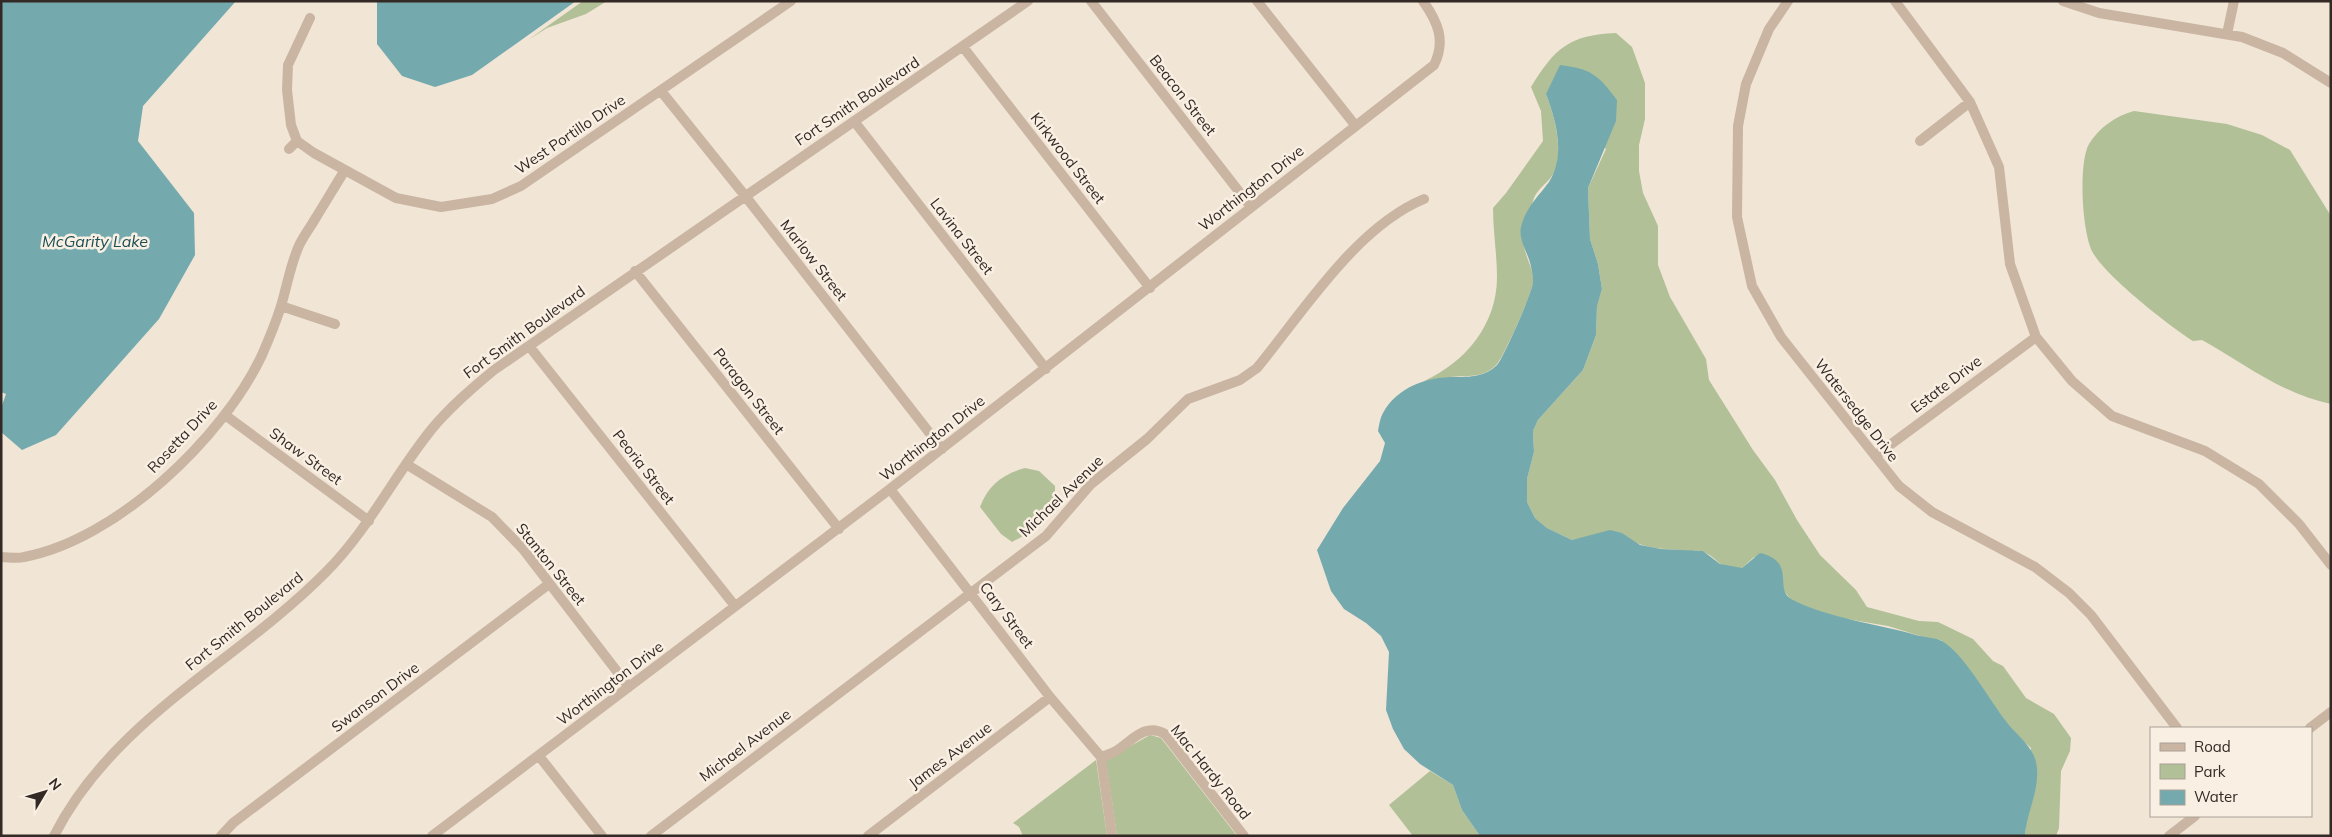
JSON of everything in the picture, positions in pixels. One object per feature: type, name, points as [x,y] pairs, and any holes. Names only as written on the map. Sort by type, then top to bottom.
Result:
[{"type":"street","name":"West Portillo Drive","points":[[298,141],[344,170],[396,198],[441,207],[492,199],[521,186],[791,1]]},
{"type":"street","name":"Fort Smith Boulevard","points":[[54,836],[84,788],[151,715],[286,610],[327,572],[369,521],[406,464],[431,431],[462,396],[494,370],[1028,1]]},
{"type":"street","name":"Beacon Street","points":[[1091,1],[1252,207]]},
{"type":"street","points":[[1257,1],[1355,126]]},
{"type":"street","name":"Worthington Drive","points":[[433,835],[890,490],[1434,65],[1440,52],[1440,32],[1434,16],[1423,1]]},
{"type":"street","name":"Watersedge Drive","points":[[1788,1],[1768,29],[1746,84],[1738,126],[1737,217],[1752,286],[1781,338],[1899,486],[1932,512],[2035,567],[2069,593],[2091,615],[2176,727]]},
{"type":"street","points":[[1895,1],[1970,102],[1999,167],[2010,264],[2036,337],[2072,381],[2112,416],[2205,451],[2259,484],[2299,524],[2331,565]]},
{"type":"street","points":[[2063,1],[2099,13],[2227,34],[2283,53],[2331,82]]},
{"type":"street","points":[[2227,34],[2234,1]]},
{"type":"street","points":[[289,149],[298,141],[290,116],[287,90],[288,65],[310,18]]},
{"type":"street","name":"Kirkwood Street","points":[[963,47],[1150,288]]},
{"type":"street","name":"Marlow Street","points":[[661,91],[746,196],[942,449]]},
{"type":"street","points":[[1920,141],[1970,102]]},
{"type":"street","name":"Lavina Street","points":[[854,121],[1046,369]]},
{"type":"street","name":"Rosetta Drive","points":[[1,557],[23,558],[68,543],[108,521],[167,478],[225,415],[261,356],[281,306],[289,272],[298,246],[344,170]]},
{"type":"street","name":"Michael Avenue","points":[[651,836],[1046,536],[1091,484],[1147,439],[1188,399],[1240,380],[1258,368],[1362,242],[1410,205],[1424,199]]},
{"type":"street","name":"Paragon Street","points":[[636,271],[838,528]]},
{"type":"street","points":[[281,306],[335,324]]},
{"type":"street","name":"Estate Drive","points":[[1875,456],[2036,337]]},
{"type":"street","name":"Peoria Street","points":[[529,346],[735,606]]},
{"type":"street","name":"Shaw Street","points":[[225,415],[369,521]]},
{"type":"street","name":"Stanton Street","points":[[406,464],[492,517],[523,549],[629,687]]},
{"type":"street","name":"Cary Street","points":[[890,490],[971,592],[1050,697],[1101,757]]},
{"type":"street","name":"Swanson Drive","points":[[221,836],[233,823],[549,584]]},
{"type":"street","name":"James Avenue","points":[[868,836],[1050,697]]},
{"type":"street","points":[[2311,727],[2331,712]]},
{"type":"street","name":"Mac Hardy Road","points":[[1101,757],[1115,752],[1141,733],[1150,730],[1165,734],[1244,836]]},
{"type":"street","points":[[539,756],[602,836]]},
{"type":"street","points":[[1101,757],[1112,836]]},
{"type":"street","points":[[2169,836],[2194,817]]},
{"type":"green space","points":[[583,1],[607,1],[586,14],[547,28],[528,40]]},
{"type":"green space","points":[[1616,33],[1632,47],[1645,83],[1645,119],[1639,145],[1639,171],[1643,193],[1658,226],[1658,265],[1670,297],[1706,359],[1709,380],[1753,450],[1775,480],[1797,520],[1820,555],[1856,590],[1867,607],[1919,621],[1938,622],[1973,639],[1993,661],[2003,666],[2026,698],[2054,714],[2071,738],[2070,751],[2061,771],[2059,828],[2056,836],[2025,836],[2031,748],[2012,731],[1981,686],[1941,640],[1930,639],[1888,626],[1829,616],[1791,600],[1782,588],[1783,580],[1754,557],[1742,568],[1734,568],[1723,565],[1703,551],[1662,549],[1645,546],[1629,539],[1622,533],[1572,540],[1547,528],[1535,518],[1527,502],[1526,490],[1534,452],[1533,431],[1538,420],[1583,370],[1596,335],[1597,305],[1602,289],[1598,264],[1590,239],[1588,188],[1606,149],[1546,94],[1556,128],[1558,155],[1556,169],[1534,198],[1528,222],[1524,246],[1533,283],[1523,312],[1500,360],[1491,369],[1474,376],[1424,381],[1439,373],[1466,352],[1485,326],[1491,310],[1496,294],[1497,277],[1493,208],[1543,141],[1541,111],[1531,87],[1548,62],[1565,46],[1586,37]]},
{"type":"green space","points":[[2134,111],[2227,124],[2262,135],[2290,150],[2331,216],[2331,404],[2280,386],[2202,340],[2193,341],[2124,287],[2100,263],[2093,253],[2089,244],[2084,215],[2083,166],[2086,153],[2093,138],[2103,128],[2114,119]]},
{"type":"green space","points":[[1025,468],[1039,471],[1055,486],[1055,497],[1049,514],[1044,521],[1038,527],[1012,542],[1001,534],[980,507],[987,492],[997,482],[1003,477]]},
{"type":"green space","points":[[1150,735],[1161,738],[1237,836],[1117,836],[1106,760]]},
{"type":"green space","points":[[1096,760],[1107,836],[1023,836],[1019,827],[1013,823]]},
{"type":"green space","points":[[1430,771],[1453,785],[1462,810],[1480,836],[1413,836],[1389,805]]},
{"type":"water","name":"McGarity Lake","points":[[1,1],[236,1],[143,106],[138,141],[194,213],[195,255],[159,319],[56,435],[22,450],[1,432],[1,408],[6,394],[1,392]]},
{"type":"water","points":[[377,1],[576,1],[472,75],[435,87],[402,76],[377,44]]},
{"type":"water","points":[[1560,65],[1587,71],[1605,85],[1617,100],[1616,121],[1588,188],[1590,239],[1598,264],[1602,289],[1597,306],[1596,335],[1583,370],[1538,420],[1533,431],[1534,452],[1527,479],[1527,502],[1535,518],[1547,528],[1572,540],[1610,530],[1622,533],[1640,545],[1661,549],[1703,551],[1720,564],[1742,568],[1760,553],[1771,557],[1778,563],[1782,569],[1784,590],[1793,600],[1822,612],[1942,641],[1967,666],[2005,720],[2030,748],[2036,761],[2036,786],[2025,836],[1480,836],[1462,810],[1453,785],[1420,764],[1404,749],[1393,729],[1386,710],[1389,652],[1381,636],[1366,623],[1344,609],[1331,591],[1317,550],[1343,508],[1380,461],[1385,443],[1378,431],[1380,422],[1382,415],[1396,396],[1414,385],[1433,379],[1471,376],[1487,372],[1497,365],[1505,351],[1523,311],[1533,282],[1530,262],[1522,242],[1521,227],[1529,208],[1549,182],[1557,161],[1558,138],[1546,94]]}]
